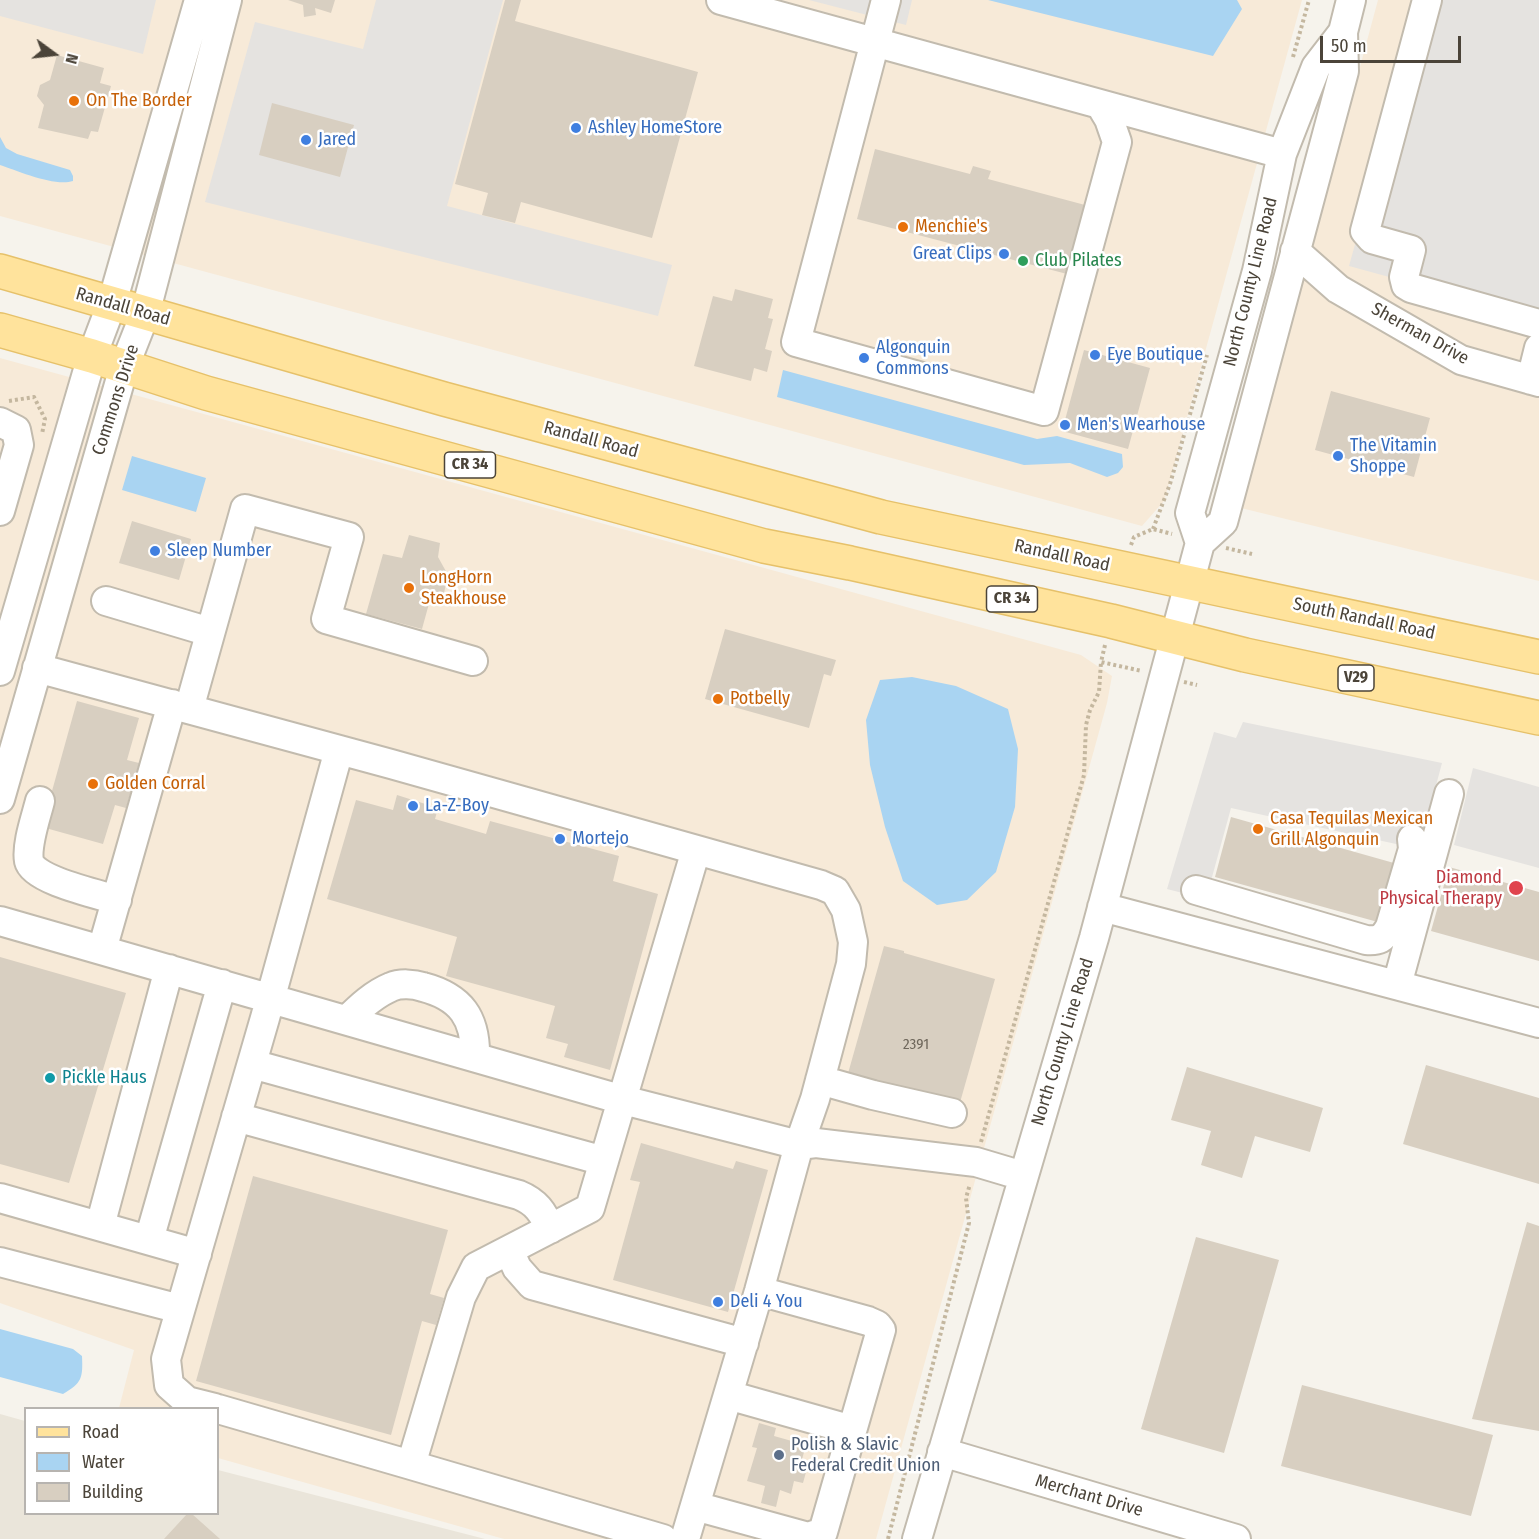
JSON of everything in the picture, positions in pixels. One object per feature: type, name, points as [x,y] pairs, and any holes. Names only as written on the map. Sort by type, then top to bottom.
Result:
[{"type":"main road","name":"Randall Road","points":[[0,271],[444,399],[881,517],[1188,582]]},
{"type":"main road","name":"CR 34","points":[[0,330],[92,356],[206,393],[764,546],[1111,621],[1174,638]]},
{"type":"main road","name":"South Randall Road","points":[[1188,582],[1539,657]]},
{"type":"main road","name":"V29","points":[[1174,638],[1539,718]]},
{"type":"street","name":"Commons Drive","points":[[2,659],[92,356],[112,303],[199,0]]},
{"type":"street","name":"Commons Drive","points":[[0,799],[124,367],[145,314],[227,0]]},
{"type":"street","points":[[721,0],[1282,154]]},
{"type":"street","points":[[886,0],[796,342],[1044,411],[1116,142],[1115,132],[1101,104]]},
{"type":"street","name":"North County Line Road","points":[[917,1539],[1102,907],[1188,582],[1200,543],[1223,522],[1344,71],[1343,32],[1351,0]]},
{"type":"street","points":[[1427,0],[1365,231],[1372,239],[1411,250],[1404,277],[1406,285],[1411,288],[1539,324]]},
{"type":"street","name":"North County Line Road","points":[[1200,543],[1190,513],[1257,271],[1282,154],[1316,67],[1343,32]]},
{"type":"street","points":[[1116,142],[1149,117]]},
{"type":"street","name":"Sherman Drive","points":[[1295,251],[1338,289],[1461,360],[1535,381]]},
{"type":"street","points":[[1280,310],[1304,291],[1318,288],[1338,289]]},
{"type":"street","points":[[1535,381],[1539,348]]},
{"type":"street","points":[[0,422],[16,430],[19,445],[0,511]]},
{"type":"street","points":[[102,950],[181,706],[210,633],[245,508],[349,537],[326,619],[473,661]]},
{"type":"street","points":[[106,601],[210,633]]},
{"type":"street","points":[[37,668],[339,750],[821,885],[835,891],[846,910],[853,942],[851,964],[820,1080],[799,1145],[744,1343],[685,1539]]},
{"type":"street","points":[[209,1407],[187,1401],[169,1385],[166,1359],[252,1064],[339,750]]},
{"type":"street","points":[[1397,985],[1449,794]]},
{"type":"street","points":[[40,801],[28,853],[29,864],[35,871],[46,877],[117,900]]},
{"type":"street","points":[[1196,890],[1366,940],[1376,940],[1383,938],[1390,927],[1413,849],[1412,839]]},
{"type":"street","points":[[411,1465],[460,1297],[476,1267],[590,1208],[696,850]]},
{"type":"street","points":[[1102,907],[1539,1023]]},
{"type":"street","points":[[0,921],[271,997],[622,1100],[799,1145],[816,1143],[976,1162],[1023,1176]]},
{"type":"street","points":[[100,1226],[169,969]]},
{"type":"street","points":[[149,1240],[222,984]]},
{"type":"street","points":[[347,1020],[364,1003],[393,986],[415,984],[454,1000],[464,1009],[474,1035],[475,1057]]},
{"type":"street","points":[[252,1064],[604,1161]]},
{"type":"street","points":[[820,1080],[952,1113]]},
{"type":"street","points":[[236,1117],[519,1195],[532,1200],[543,1212],[550,1229]]},
{"type":"street","points":[[0,1198],[196,1254]]},
{"type":"street","points":[[509,1250],[518,1269],[532,1285],[744,1343]]},
{"type":"street","points":[[0,1262],[180,1309]]},
{"type":"street","points":[[695,1506],[808,1537],[817,1536],[823,1532],[881,1330],[877,1325],[868,1321],[759,1291]]},
{"type":"street","points":[[728,1395],[852,1430]]},
{"type":"street","points":[[219,1410],[663,1539]]},
{"type":"street","name":"Merchant Drive","points":[[942,1452],[1236,1539]]},
{"type":"path","points":[[0,398],[11,401],[34,398]]},
{"type":"path","points":[[888,1539],[969,1223],[966,1198],[1084,775],[1086,725],[1099,692],[1101,662]]},
{"type":"shaded area","name":"Algonquin Commons","points":[[0,0],[1302,0],[1164,501],[1142,526],[0,216]]},
{"type":"shaded area","points":[[0,0],[156,0],[143,54],[0,16]]},
{"type":"shaded area","points":[[376,0],[503,0],[447,206],[672,265],[658,316],[205,202],[255,22],[363,49]]},
{"type":"shaded area","points":[[809,0],[912,0],[906,25]]},
{"type":"shaded area","points":[[1378,0],[1539,0],[1539,581],[1241,508]]},
{"type":"shaded area","points":[[1423,0],[1539,0],[1539,318],[1349,266]]},
{"type":"shaded area","points":[[0,358],[1081,655],[1112,676],[1107,703],[876,1539],[504,1539],[219,1458],[219,1407],[119,1407],[134,1350],[0,1303]]},
{"type":"shaded area","points":[[1243,722],[1442,763],[1419,849],[1231,808],[1206,899],[1167,889],[1214,732],[1236,738]]},
{"type":"shaded area","points":[[1473,768],[1539,787],[1539,868],[1454,845]]},
{"type":"shaded area","points":[[0,1414],[24,1421],[24,1515],[219,1515],[219,1470],[485,1539],[0,1539]]},
{"type":"water","points":[[988,0],[1237,0],[1242,9],[1213,56]]},
{"type":"water","points":[[0,137],[6,148],[17,154],[70,170],[73,181],[47,180],[0,165]]},
{"type":"water","points":[[783,370],[1037,439],[1057,436],[1122,454],[1123,467],[1118,473],[1107,477],[1070,463],[1024,465],[777,397]]},
{"type":"water","points":[[132,456],[206,478],[196,512],[122,490]]},
{"type":"water","points":[[912,677],[956,686],[1008,709],[1018,749],[1015,807],[996,872],[967,900],[937,905],[903,881],[885,827],[870,765],[866,720],[880,680]]},
{"type":"water","points":[[0,1329],[73,1349],[82,1356],[82,1370],[78,1383],[63,1394],[0,1377]]},
{"type":"building","points":[[288,0],[335,0],[331,13],[315,8],[316,15],[304,17],[303,5]]},
{"type":"building","name":"Ashley HomeStore","points":[[505,0],[521,0],[515,21],[698,72],[652,238],[521,202],[515,223],[482,215],[488,193],[455,184]]},
{"type":"building","name":"On The Border","points":[[57,55],[104,68],[100,83],[111,86],[98,132],[91,131],[88,139],[38,128],[44,105],[37,96],[40,85],[50,80]]},
{"type":"building","name":"Jared","points":[[272,103],[354,125],[340,177],[259,155]]},
{"type":"building","points":[[875,149],[970,174],[973,166],[991,171],[988,179],[1085,205],[1067,274],[857,219]]},
{"type":"building","points":[[735,289],[773,299],[768,318],[773,319],[765,349],[772,351],[767,372],[754,368],[751,381],[694,366],[713,296],[732,301]]},
{"type":"building","points":[[1084,350],[1150,368],[1128,449],[1062,431]]},
{"type":"building","points":[[1331,391],[1430,418],[1414,477],[1315,450]]},
{"type":"building","name":"Sleep Number","points":[[132,521],[191,539],[179,580],[119,563]]},
{"type":"building","name":"LongHorn Steakhouse","points":[[409,535],[440,543],[438,557],[448,575],[442,602],[430,600],[422,629],[366,614],[383,554],[402,558]]},
{"type":"building","points":[[725,629],[836,660],[831,676],[824,674],[809,728],[705,699]]},
{"type":"building","name":"Golden Corral","points":[[77,701],[139,718],[127,760],[139,763],[126,808],[115,805],[103,844],[42,827]]},
{"type":"building","points":[[397,795],[438,808],[435,819],[486,834],[490,821],[619,856],[613,881],[658,894],[610,1070],[564,1057],[568,1044],[546,1038],[555,1006],[446,976],[457,937],[327,899],[356,800],[393,810]]},
{"type":"building","points":[[1231,817],[1401,865],[1385,924],[1215,877]]},
{"type":"building","points":[[1449,867],[1539,892],[1539,961],[1431,931]]},
{"type":"building","points":[[884,946],[995,979],[959,1106],[847,1077]]},
{"type":"building","name":"Pickle Haus","points":[[0,957],[126,993],[69,1183],[0,1164]]},
{"type":"building","points":[[1426,1065],[1539,1098],[1539,1184],[1403,1144]]},
{"type":"building","points":[[1187,1067],[1323,1108],[1310,1152],[1255,1136],[1242,1178],[1201,1165],[1211,1131],[1171,1120]]},
{"type":"building","points":[[641,1143],[733,1169],[736,1161],[768,1170],[728,1312],[613,1280],[640,1182],[630,1180]]},
{"type":"building","points":[[253,1176],[448,1230],[430,1294],[444,1298],[436,1325],[422,1321],[391,1435],[196,1381]]},
{"type":"building","points":[[1527,1222],[1539,1226],[1539,1431],[1472,1419]]},
{"type":"building","points":[[1196,1237],[1279,1260],[1224,1453],[1141,1429]]},
{"type":"building","points":[[1302,1385],[1493,1435],[1471,1516],[1281,1466]]},
{"type":"building","name":"Polish & Slavic Federal Credit Union","points":[[759,1423],[776,1428],[774,1436],[806,1445],[801,1463],[808,1465],[803,1483],[794,1481],[791,1494],[780,1490],[776,1507],[761,1503],[765,1486],[747,1481],[757,1448],[752,1447]]},
{"type":"building","points":[[186,1515],[193,1515],[220,1539],[164,1539]]},
{"type":"place","name":"On The Border","points":[[74,101]]},
{"type":"place","name":"Ashley HomeStore","points":[[576,128]]},
{"type":"place","name":"Jared","points":[[306,140]]},
{"type":"place","name":"Menchie's","points":[[903,227]]},
{"type":"place","name":"Great Clips","points":[[1004,254]]},
{"type":"place","name":"Club Pilates","points":[[1023,261]]},
{"type":"place","name":"Eye Boutique","points":[[1095,355]]},
{"type":"place","name":"Algonquin Commons","points":[[864,358]]},
{"type":"place","name":"Men's Wearhouse","points":[[1065,425]]},
{"type":"place","name":"The Vitamin Shoppe","points":[[1338,456]]},
{"type":"place","name":"Sleep Number","points":[[155,551]]},
{"type":"place","name":"LongHorn Steakhouse","points":[[409,588]]},
{"type":"place","name":"Potbelly","points":[[718,699]]},
{"type":"place","name":"Golden Corral","points":[[93,784]]},
{"type":"place","name":"La-Z-Boy","points":[[413,806]]},
{"type":"place","name":"Casa Tequilas Mexican Grill Algonquin","points":[[1258,829]]},
{"type":"place","name":"Mortejo","points":[[560,839]]},
{"type":"place","name":"Diamond Physical Therapy","points":[[1516,888]]},
{"type":"place","name":"Pickle Haus","points":[[50,1078]]},
{"type":"place","name":"Deli 4 You","points":[[718,1302]]},
{"type":"place","name":"Polish & Slavic Federal Credit Union","points":[[779,1455]]}]
